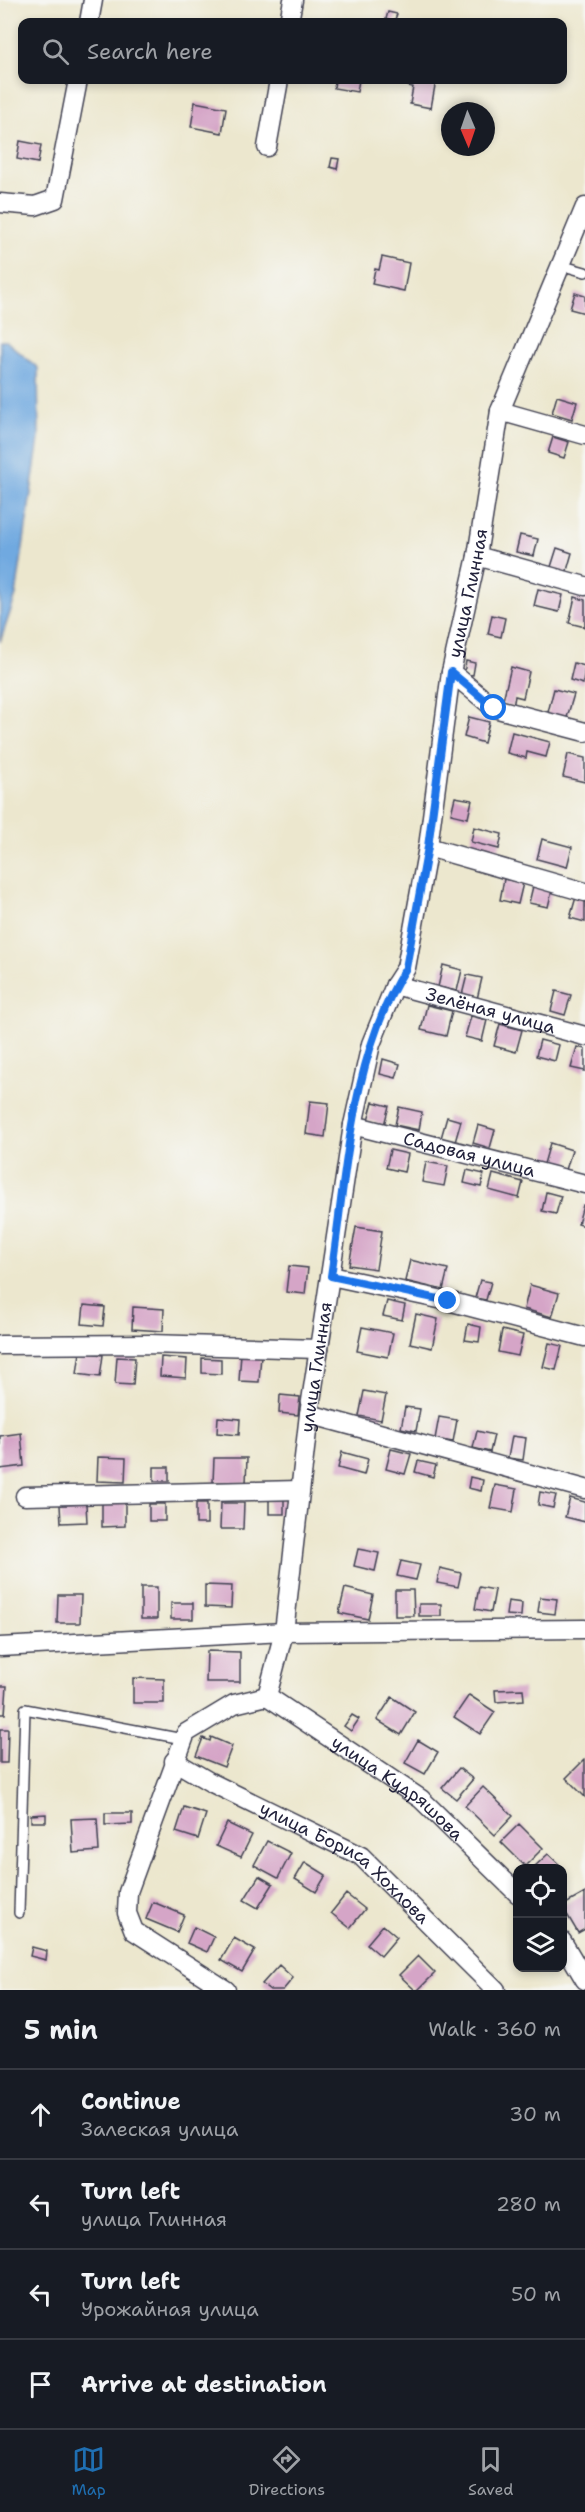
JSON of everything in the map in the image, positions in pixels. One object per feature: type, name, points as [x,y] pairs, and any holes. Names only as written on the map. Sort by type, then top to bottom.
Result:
[{"type":"street","points":[[90,18],[93,0]]},
{"type":"street","points":[[290,18],[293,0]]},
{"type":"street","points":[[0,203],[35,206],[56,199],[77,84]]},
{"type":"street","points":[[267,147],[278,84]]},
{"type":"street","name":"улица Глинная","points":[[267,1696],[284,1632],[309,1414],[353,1125],[371,1044],[395,985],[406,968],[428,847],[451,672],[477,556],[500,411],[585,207]]},
{"type":"street","points":[[500,411],[585,435]]},
{"type":"street","points":[[477,556],[585,586]]},
{"type":"street","points":[[451,672],[494,708],[585,732]]},
{"type":"street","points":[[428,847],[585,892]]},
{"type":"street","name":"Зелёная улица","points":[[395,985],[585,1036]]},
{"type":"street","name":"Садовая улица","points":[[353,1125],[585,1184]]},
{"type":"street","points":[[331,1276],[448,1301],[585,1337]]},
{"type":"street","points":[[0,1345],[149,1344],[320,1349]]},
{"type":"street","points":[[309,1414],[585,1489]]},
{"type":"street","points":[[25,1496],[299,1491]]},
{"type":"street","points":[[0,1647],[284,1632],[585,1629]]},
{"type":"street","points":[[226,1990],[134,1931],[127,1913],[128,1892],[186,1733],[234,1704],[267,1696]]},
{"type":"street","name":"улица Кудряшова","points":[[267,1696],[421,1799],[513,1889]]},
{"type":"street","name":"улица Бориса Хохлова","points":[[174,1761],[210,1782],[361,1856],[496,1990]]},
{"type":"street","points":[[567,1949],[585,1980]]},
{"type":"lane","points":[[560,265],[585,272]]},
{"type":"lane","points":[[19,1913],[25,1709],[183,1739]]},
{"type":"water","points":[[0,341],[6,341],[38,368],[39,438],[16,595],[0,642]]},
{"type":"building","points":[[388,12],[397,14],[396,18],[386,18]]},
{"type":"building","points":[[334,84],[358,84],[357,92],[334,88]]},
{"type":"building","points":[[408,84],[435,84],[431,108],[410,104],[413,87],[408,86]]},
{"type":"building","points":[[195,102],[226,108],[222,133],[191,127]]},
{"type":"building","points":[[20,141],[41,145],[38,163],[17,159]]},
{"type":"building","points":[[332,158],[339,159],[337,169],[330,167]]},
{"type":"building","points":[[382,257],[409,263],[404,291],[372,284],[375,269],[379,270]]},
{"type":"building","points":[[575,293],[585,296],[585,313],[570,309]]},
{"type":"building","points":[[557,396],[577,402],[572,419],[552,413]]},
{"type":"building","points":[[553,437],[569,442],[564,458],[548,453]]},
{"type":"building","points":[[520,535],[538,539],[534,556],[516,552]]},
{"type":"building","points":[[557,548],[572,553],[566,574],[550,570]]},
{"type":"building","points":[[538,589],[563,595],[559,612],[534,606]]},
{"type":"building","points":[[575,597],[585,600],[585,627],[569,623]]},
{"type":"building","points":[[492,615],[505,618],[501,637],[488,634]]},
{"type":"building","points":[[466,661],[475,663],[473,675],[464,674]]},
{"type":"building","points":[[574,663],[585,666],[583,684],[570,680]]},
{"type":"building","points":[[511,667],[529,672],[523,698],[515,696],[513,707],[502,704]]},
{"type":"building","points":[[554,689],[574,694],[566,721],[547,716]]},
{"type":"building","points":[[469,717],[489,722],[484,743],[464,737]]},
{"type":"building","points":[[512,732],[550,742],[546,757],[527,752],[526,758],[507,753]]},
{"type":"building","points":[[568,754],[585,758],[585,782],[563,777]]},
{"type":"building","points":[[455,797],[472,800],[468,818],[451,814]]},
{"type":"building","points":[[474,827],[502,834],[499,849],[471,842]]},
{"type":"building","points":[[542,839],[572,847],[567,867],[537,859]]},
{"type":"building","points":[[504,879],[523,883],[518,904],[500,900]]},
{"type":"building","points":[[534,882],[553,886],[548,907],[529,903]]},
{"type":"building","points":[[576,897],[585,899],[585,922],[570,918]]},
{"type":"building","points":[[443,965],[462,970],[457,991],[438,987]]},
{"type":"building","points":[[467,975],[482,978],[477,999],[462,995]]},
{"type":"building","points":[[556,991],[571,995],[565,1015],[551,1011]]},
{"type":"building","points":[[427,1005],[452,1011],[446,1036],[421,1030]]},
{"type":"building","points":[[471,1016],[487,1020],[482,1041],[465,1037]]},
{"type":"building","points":[[500,1024],[522,1030],[516,1052],[494,1046]]},
{"type":"building","points":[[540,1040],[559,1045],[555,1061],[536,1056]]},
{"type":"building","points":[[577,1047],[585,1049],[585,1071],[571,1068]]},
{"type":"building","points":[[383,1059],[400,1064],[396,1078],[380,1074]]},
{"type":"building","points":[[310,1101],[329,1103],[325,1137],[306,1134]]},
{"type":"building","points":[[373,1102],[389,1106],[384,1125],[368,1120]]},
{"type":"building","points":[[399,1107],[422,1112],[419,1130],[395,1125]]},
{"type":"building","points":[[447,1117],[461,1121],[455,1142],[441,1138]]},
{"type":"building","points":[[478,1125],[495,1130],[490,1148],[473,1143]]},
{"type":"building","points":[[550,1143],[572,1150],[566,1170],[544,1164]]},
{"type":"building","points":[[390,1150],[408,1154],[404,1172],[386,1168]]},
{"type":"building","points":[[426,1162],[448,1166],[444,1186],[422,1182]]},
{"type":"building","points":[[467,1170],[484,1174],[481,1187],[464,1183]]},
{"type":"building","points":[[493,1174],[523,1182],[519,1198],[489,1190]]},
{"type":"building","points":[[546,1192],[561,1196],[556,1214],[542,1211]]},
{"type":"building","points":[[583,1205],[585,1206],[585,1226],[578,1224]]},
{"type":"building","points":[[356,1227],[382,1231],[376,1269],[349,1265]]},
{"type":"building","points":[[410,1260],[448,1269],[443,1290],[405,1281]]},
{"type":"building","points":[[289,1266],[308,1268],[305,1294],[286,1292]]},
{"type":"building","points":[[480,1280],[491,1282],[486,1300],[475,1298]]},
{"type":"building","points":[[530,1285],[559,1293],[552,1317],[524,1309]]},
{"type":"building","points":[[387,1301],[405,1305],[402,1320],[383,1316]]},
{"type":"building","points":[[84,1305],[105,1307],[103,1326],[82,1324]]},
{"type":"building","points":[[133,1307],[164,1309],[163,1331],[132,1329]]},
{"type":"building","points":[[416,1314],[438,1319],[432,1348],[410,1343]]},
{"type":"building","points":[[468,1324],[481,1327],[479,1342],[465,1340]]},
{"type":"building","points":[[362,1327],[393,1333],[388,1357],[357,1351]]},
{"type":"building","points":[[502,1330],[523,1335],[518,1356],[498,1352]]},
{"type":"building","points":[[549,1343],[562,1346],[556,1370],[543,1367]]},
{"type":"building","points":[[80,1352],[103,1355],[100,1377],[77,1374]]},
{"type":"building","points":[[241,1354],[261,1355],[259,1382],[239,1381]]},
{"type":"building","points":[[117,1357],[135,1358],[133,1385],[115,1384]]},
{"type":"building","points":[[161,1357],[187,1359],[186,1378],[160,1376]]},
{"type":"building","points":[[202,1358],[221,1359],[221,1374],[202,1373]]},
{"type":"building","points":[[364,1391],[386,1395],[381,1420],[359,1416]]},
{"type":"building","points":[[280,1395],[300,1397],[298,1415],[279,1413]]},
{"type":"building","points":[[405,1407],[420,1409],[416,1431],[401,1428]]},
{"type":"building","points":[[218,1417],[240,1419],[239,1435],[217,1433]]},
{"type":"building","points":[[439,1417],[457,1420],[453,1442],[435,1439]]},
{"type":"building","points":[[477,1431],[494,1435],[490,1452],[473,1448]]},
{"type":"building","points":[[21,1433],[24,1466],[0,1469],[0,1436]]},
{"type":"building","points":[[512,1436],[526,1438],[523,1460],[508,1458]]},
{"type":"building","points":[[391,1449],[411,1454],[405,1474],[386,1469]]},
{"type":"building","points":[[342,1452],[368,1459],[364,1475],[338,1468]]},
{"type":"building","points":[[98,1457],[126,1458],[125,1482],[97,1481]]},
{"type":"building","points":[[214,1458],[247,1458],[246,1483],[213,1482]]},
{"type":"building","points":[[418,1461],[436,1465],[433,1477],[415,1472]]},
{"type":"building","points":[[154,1467],[169,1467],[169,1481],[154,1481]]},
{"type":"building","points":[[470,1477],[483,1480],[481,1491],[468,1488]]},
{"type":"building","points":[[495,1485],[517,1489],[513,1512],[490,1508]]},
{"type":"building","points":[[540,1492],[556,1495],[553,1508],[538,1505]]},
{"type":"building","points":[[570,1498],[585,1502],[585,1522],[565,1517]]},
{"type":"building","points":[[269,1499],[284,1499],[284,1514],[269,1514]]},
{"type":"building","points":[[125,1502],[125,1526],[102,1527],[102,1503]]},
{"type":"building","points":[[196,1503],[207,1503],[207,1524],[196,1524]]},
{"type":"building","points":[[221,1503],[244,1503],[243,1529],[220,1529]]},
{"type":"building","points":[[86,1504],[87,1522],[61,1523],[60,1505]]},
{"type":"building","points":[[149,1504],[165,1504],[165,1521],[149,1521]]},
{"type":"building","points":[[358,1549],[379,1553],[375,1571],[354,1566]]},
{"type":"building","points":[[401,1561],[420,1565],[416,1580],[397,1576]]},
{"type":"building","points":[[440,1568],[461,1573],[458,1587],[437,1583]]},
{"type":"building","points":[[205,1585],[232,1586],[231,1608],[205,1607]]},
{"type":"building","points":[[141,1587],[157,1587],[157,1619],[141,1619]]},
{"type":"building","points":[[479,1587],[495,1590],[491,1612],[475,1609]]},
{"type":"building","points":[[345,1588],[373,1595],[368,1619],[339,1613]]},
{"type":"building","points":[[395,1590],[413,1590],[414,1616],[395,1616]]},
{"type":"building","points":[[58,1595],[81,1595],[80,1623],[57,1623]]},
{"type":"building","points":[[540,1597],[557,1599],[555,1614],[538,1612]]},
{"type":"building","points":[[508,1601],[522,1603],[521,1616],[506,1615]]},
{"type":"building","points":[[171,1603],[193,1603],[193,1619],[171,1619]]},
{"type":"building","points":[[419,1604],[441,1604],[441,1616],[419,1616]]},
{"type":"building","points":[[207,1651],[240,1652],[240,1682],[206,1682]]},
{"type":"building","points":[[133,1678],[164,1679],[164,1703],[133,1703]]},
{"type":"building","points":[[0,1686],[7,1686],[5,1714],[0,1714]]},
{"type":"building","points":[[523,1689],[524,1700],[496,1702],[495,1690]]},
{"type":"building","points":[[469,1695],[495,1712],[480,1734],[454,1717]]},
{"type":"building","points":[[392,1697],[415,1712],[401,1735],[377,1720]]},
{"type":"building","points":[[352,1715],[359,1719],[351,1731],[344,1726]]},
{"type":"building","points":[[0,1729],[8,1729],[7,1763],[0,1763]]},
{"type":"building","points":[[211,1737],[232,1746],[224,1767],[196,1756],[203,1738],[210,1741]]},
{"type":"building","points":[[418,1740],[438,1752],[425,1774],[405,1763]]},
{"type":"building","points":[[585,1759],[585,1797],[566,1778]]},
{"type":"building","points":[[459,1768],[473,1779],[456,1799],[442,1788]]},
{"type":"building","points":[[483,1787],[513,1816],[495,1835],[465,1806]]},
{"type":"building","points":[[184,1807],[206,1814],[198,1839],[176,1832]]},
{"type":"building","points":[[105,1813],[132,1813],[132,1824],[105,1825]]},
{"type":"building","points":[[46,1814],[46,1822],[31,1822],[31,1815]]},
{"type":"building","points":[[97,1818],[99,1851],[73,1853],[71,1819]]},
{"type":"building","points":[[227,1823],[252,1835],[241,1857],[216,1846]]},
{"type":"building","points":[[519,1824],[543,1848],[527,1864],[523,1864],[501,1842]]},
{"type":"building","points":[[267,1841],[291,1853],[278,1878],[254,1865]]},
{"type":"building","points":[[548,1854],[559,1864],[537,1864]]},
{"type":"building","points":[[305,1862],[326,1875],[316,1892],[295,1879]]},
{"type":"building","points":[[259,1876],[273,1884],[258,1908],[244,1900]]},
{"type":"building","points":[[585,1893],[585,1929],[578,1933],[567,1914],[567,1903]]},
{"type":"building","points":[[346,1894],[365,1909],[350,1928],[331,1913]]},
{"type":"building","points":[[153,1902],[184,1915],[177,1932],[146,1919]]},
{"type":"building","points":[[383,1925],[397,1937],[381,1956],[367,1944]]},
{"type":"building","points":[[194,1927],[214,1937],[207,1952],[187,1943]]},
{"type":"building","points":[[234,1938],[255,1950],[242,1972],[221,1960]]},
{"type":"building","points":[[32,1947],[47,1951],[46,1960],[30,1956]]},
{"type":"building","points":[[418,1956],[435,1973],[418,1990],[415,1990],[399,1975]]},
{"type":"building","points":[[279,1965],[293,1978],[283,1990],[270,1990],[262,1984]]},
{"type":"route","points":[[448,1301],[331,1276],[353,1125],[371,1044],[395,985],[406,968],[428,847],[451,672],[494,708]]}]
